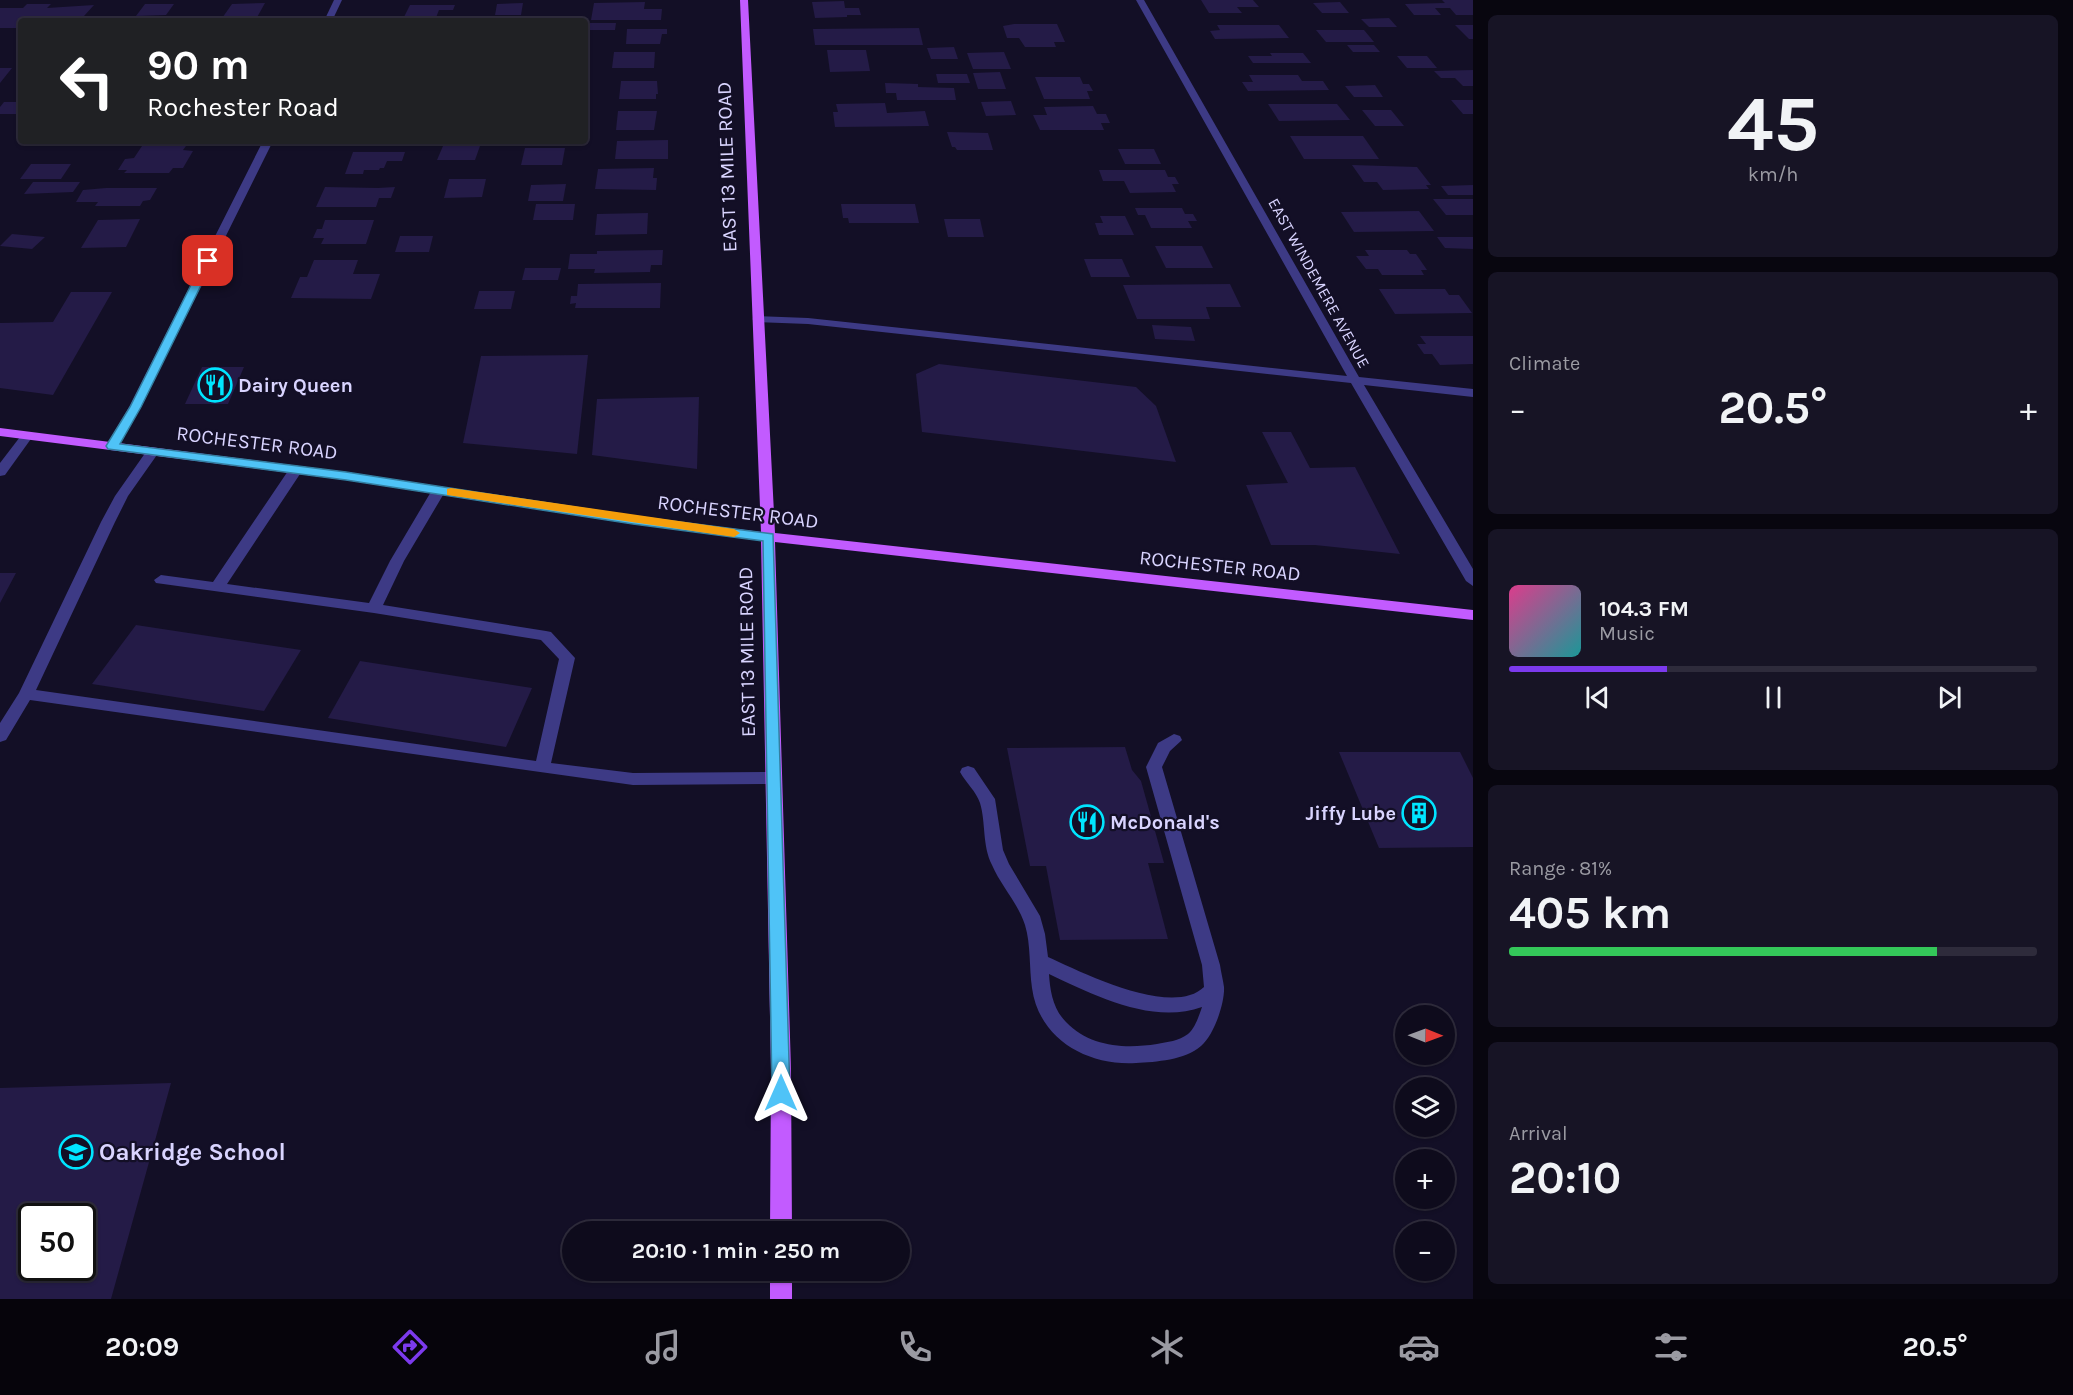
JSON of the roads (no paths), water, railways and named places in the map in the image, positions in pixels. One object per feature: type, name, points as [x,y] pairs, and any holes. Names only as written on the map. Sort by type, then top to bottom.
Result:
[{"type":"main road","name":"EAST 13 MILE ROAD","points":[[744,0],[769,537],[781,1070],[781,1221]]},
{"type":"main road","name":"ROCHESTER ROAD","points":[[0,432],[769,537],[1473,615]]},
{"type":"main road","points":[[781,1281],[781,1299]]},
{"type":"street","points":[[330,18],[339,0]]},
{"type":"street","name":"EAST WINDEMERE AVENUE","points":[[1140,0],[1355,380],[1473,581]]},
{"type":"street","points":[[112,446],[135,407],[266,144]]},
{"type":"street","points":[[758,320],[808,321],[1473,393]]},
{"type":"street","points":[[0,472],[27,436]]},
{"type":"street","points":[[0,736],[26,694],[105,527],[122,496],[153,452]]},
{"type":"street","points":[[218,586],[295,471]]},
{"type":"street","points":[[374,608],[397,561],[438,490]]},
{"type":"street","points":[[162,579],[374,608],[546,636],[567,658],[542,768]]},
{"type":"street","points":[[26,694],[542,768],[633,778],[774,778]]},
{"type":"street","points":[[968,772],[988,801],[997,857],[1024,900],[1035,926],[1043,997],[1049,1016],[1067,1035],[1094,1052],[1131,1056],[1163,1052],[1195,1041],[1208,1021],[1215,989],[1211,965],[1154,767],[1164,747],[1174,740]]},
{"type":"street","points":[[1039,961],[1096,986],[1141,1000],[1170,1005],[1203,998],[1215,989]]},
{"type":"place","name":"Dairy Queen","points":[[215,385]]},
{"type":"place","name":"Jiffy Lube","points":[[1419,813]]},
{"type":"place","name":"McDonald's","points":[[1087,822]]},
{"type":"place","name":"Oakridge School","points":[[76,1152]]}]
